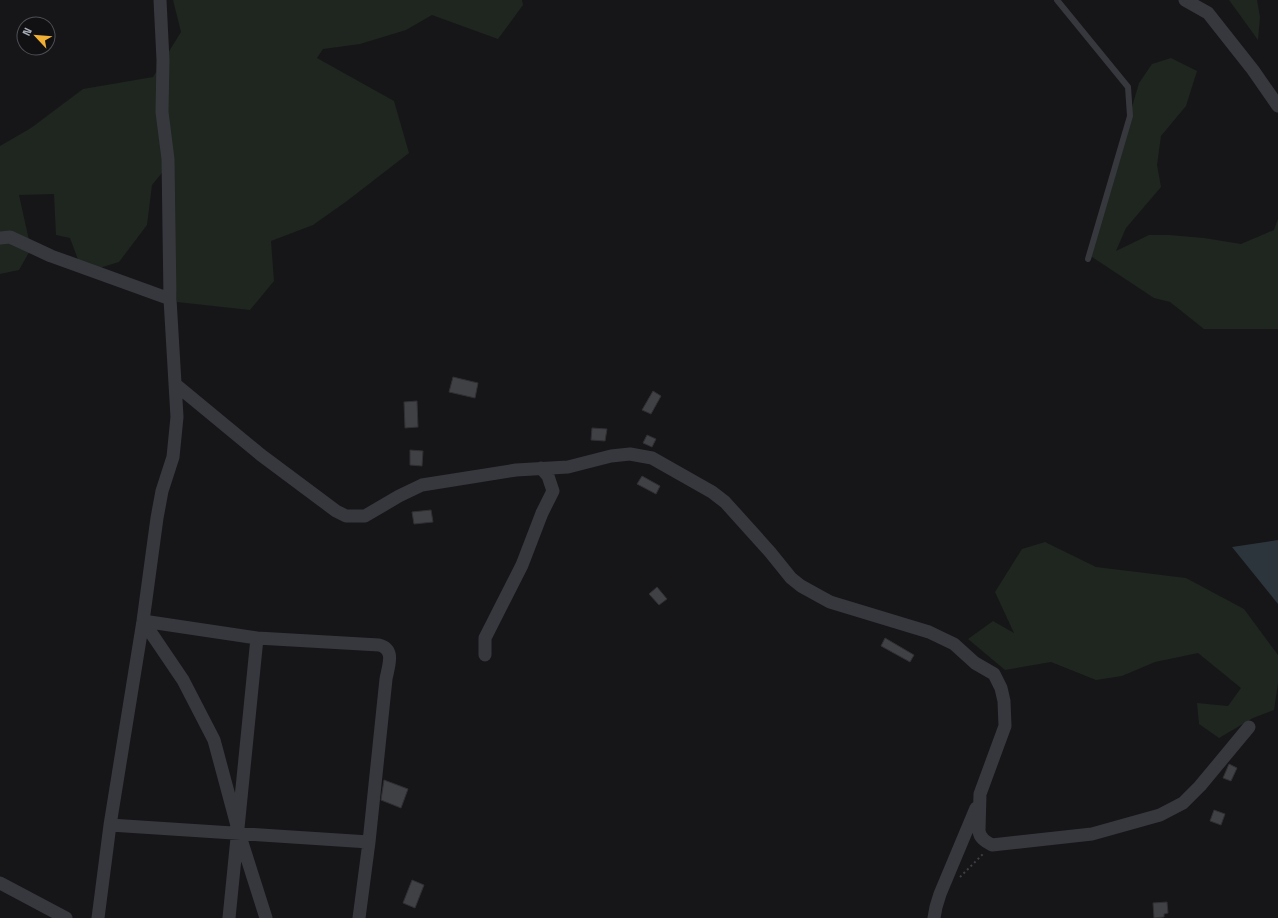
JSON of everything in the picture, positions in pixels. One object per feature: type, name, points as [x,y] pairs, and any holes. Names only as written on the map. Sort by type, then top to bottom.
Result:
[{"type":"street","points":[[98,918],[110,825],[143,621],[156,518],[172,457],[177,417],[170,299],[168,159],[162,112],[163,60],[160,0]]},
{"type":"street","points":[[1185,0],[1208,13],[1253,70],[1278,106]]},
{"type":"street","points":[[0,238],[10,237],[50,256],[170,299]]},
{"type":"street","points":[[175,384],[261,455],[336,511],[346,516],[365,516],[399,496],[422,485],[516,470],[568,467],[611,456],[630,454],[652,458],[712,492],[725,502],[745,523],[791,578],[801,586],[830,602],[929,632],[954,644],[975,663],[994,674],[1001,688],[1004,701],[1005,726],[972,819],[940,894],[934,918]]},
{"type":"street","points":[[485,655],[485,638],[522,564],[552,491],[548,476],[541,468]]},
{"type":"street","points":[[143,621],[257,638],[380,645],[389,651],[390,659],[386,680],[369,842],[359,918]]},
{"type":"street","points":[[143,621],[183,680],[214,740],[239,833],[266,918]]},
{"type":"street","points":[[229,918],[239,833],[257,638]]},
{"type":"street","points":[[980,794],[979,834],[986,842],[992,845],[1092,834],[1160,815],[1183,803],[1200,786],[1249,727]]},
{"type":"street","points":[[110,825],[369,842]]},
{"type":"street","points":[[0,884],[66,918]]},
{"type":"lane","points":[[1057,0],[1128,86],[1130,116],[1088,259]]},
{"type":"shaded area","points":[[173,0],[522,0],[523,5],[498,39],[432,15],[406,30],[360,44],[323,49],[317,58],[394,101],[409,153],[313,225],[271,241],[274,281],[250,310],[177,302],[166,168],[152,185],[147,225],[119,262],[83,273],[70,238],[56,235],[54,194],[19,195],[31,249],[19,270],[0,274],[0,146],[31,128],[83,89],[153,77],[181,32]]},
{"type":"shaded area","points":[[1229,0],[1257,0],[1260,17],[1258,40]]},
{"type":"shaded area","points":[[1171,58],[1197,71],[1186,106],[1161,136],[1157,165],[1161,187],[1126,228],[1116,251],[1149,235],[1204,238],[1241,244],[1274,230],[1278,219],[1278,329],[1204,329],[1170,302],[1154,298],[1089,255],[1139,83],[1152,64]]},
{"type":"shaded area","points":[[1278,540],[1278,604],[1232,547]]},
{"type":"shaded area","points":[[1045,542],[1096,567],[1186,578],[1244,609],[1278,655],[1278,683],[1274,710],[1253,718],[1219,738],[1199,724],[1197,703],[1228,706],[1241,688],[1198,653],[1155,662],[1122,676],[1096,680],[1051,662],[1005,670],[968,639],[993,621],[1014,633],[995,592],[1022,549]]},
{"type":"building","points":[[453,377],[478,383],[475,398],[449,392]]},
{"type":"building","points":[[653,391],[661,396],[651,414],[642,410]]},
{"type":"building","points":[[417,401],[418,427],[405,428],[404,402]]},
{"type":"building","points":[[592,428],[607,429],[605,441],[591,440]]},
{"type":"building","points":[[647,435],[656,439],[652,447],[643,443]]},
{"type":"building","points":[[410,450],[423,451],[422,466],[410,465]]},
{"type":"building","points":[[642,476],[660,486],[656,494],[637,484]]},
{"type":"building","points":[[431,510],[433,522],[414,524],[412,512]]},
{"type":"building","points":[[657,587],[667,599],[659,605],[649,594]]},
{"type":"building","points":[[885,638],[914,655],[910,662],[881,646]]},
{"type":"building","points":[[1229,764],[1237,768],[1231,781],[1223,778]]},
{"type":"building","points":[[384,780],[408,789],[401,808],[381,800]]},
{"type":"building","points":[[1214,810],[1225,814],[1221,825],[1210,821]]},
{"type":"building","points":[[412,880],[424,885],[415,908],[403,903]]},
{"type":"building","points":[[1167,902],[1168,913],[1164,914],[1164,917],[1154,918],[1153,903]]}]
